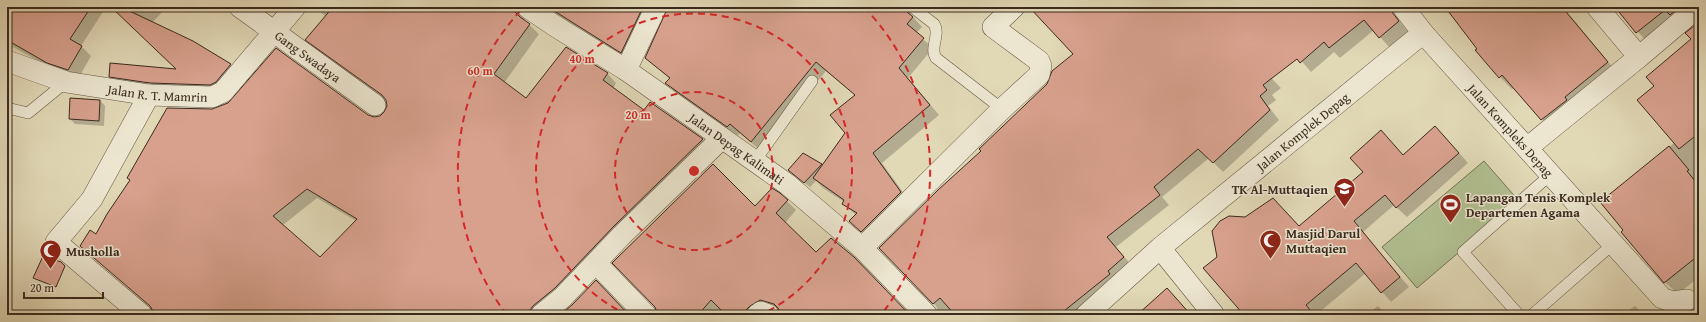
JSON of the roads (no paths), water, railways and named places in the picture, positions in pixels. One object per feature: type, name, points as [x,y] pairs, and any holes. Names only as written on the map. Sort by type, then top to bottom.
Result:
[{"type":"street","name":"Gang Swadaya","points":[[240,7],[375,105]]},
{"type":"street","name":"Jalan R. T. Mamrin","points":[[7,61],[66,82],[149,95],[212,97],[223,92],[295,7]]},
{"type":"street","name":"Jalan Depag Kalimati","points":[[527,7],[626,70],[787,184],[862,248],[927,315]]},
{"type":"street","points":[[626,70],[656,7]]},
{"type":"street","points":[[862,248],[1038,75],[1041,66],[1039,61],[993,28],[1014,7]]},
{"type":"street","points":[[1403,7],[1423,33]]},
{"type":"street","points":[[1597,7],[1639,57]]},
{"type":"street","points":[[1527,148],[1698,7]]},
{"type":"street","name":"Jalan Kompleks Depag","points":[[1423,33],[1662,298],[1673,302],[1694,302]]},
{"type":"street","name":"Jalan Komplek Depag","points":[[1086,315],[1160,248],[1423,33]]},
{"type":"street","points":[[142,315],[56,242],[92,199],[149,95]]},
{"type":"street","points":[[541,315],[558,302],[722,138]]},
{"type":"street","points":[[1160,248],[1214,315]]},
{"type":"street","points":[[596,263],[646,315]]},
{"type":"street","points":[[757,315],[762,312],[769,315]]},
{"type":"lane","points":[[912,7],[934,24],[936,28],[937,34],[933,54],[936,58],[1002,109]]},
{"type":"lane","points":[[755,161],[812,81]]},
{"type":"lane","points":[[7,108],[28,113],[66,82]]},
{"type":"lane","points":[[1519,315],[1463,252],[1550,175]]},
{"type":"lane","points":[[1532,315],[1613,244]]},
{"type":"place","name":"TK Al-Muttaqien","points":[[1344,208]]},
{"type":"place","name":"Lapangan Tenis Komplek Departemen Agama","points":[[1451,224]]},
{"type":"place","name":"Masjid Darul Muttaqien","points":[[1271,260]]},
{"type":"place","name":"Musholla","points":[[50,270]]}]
